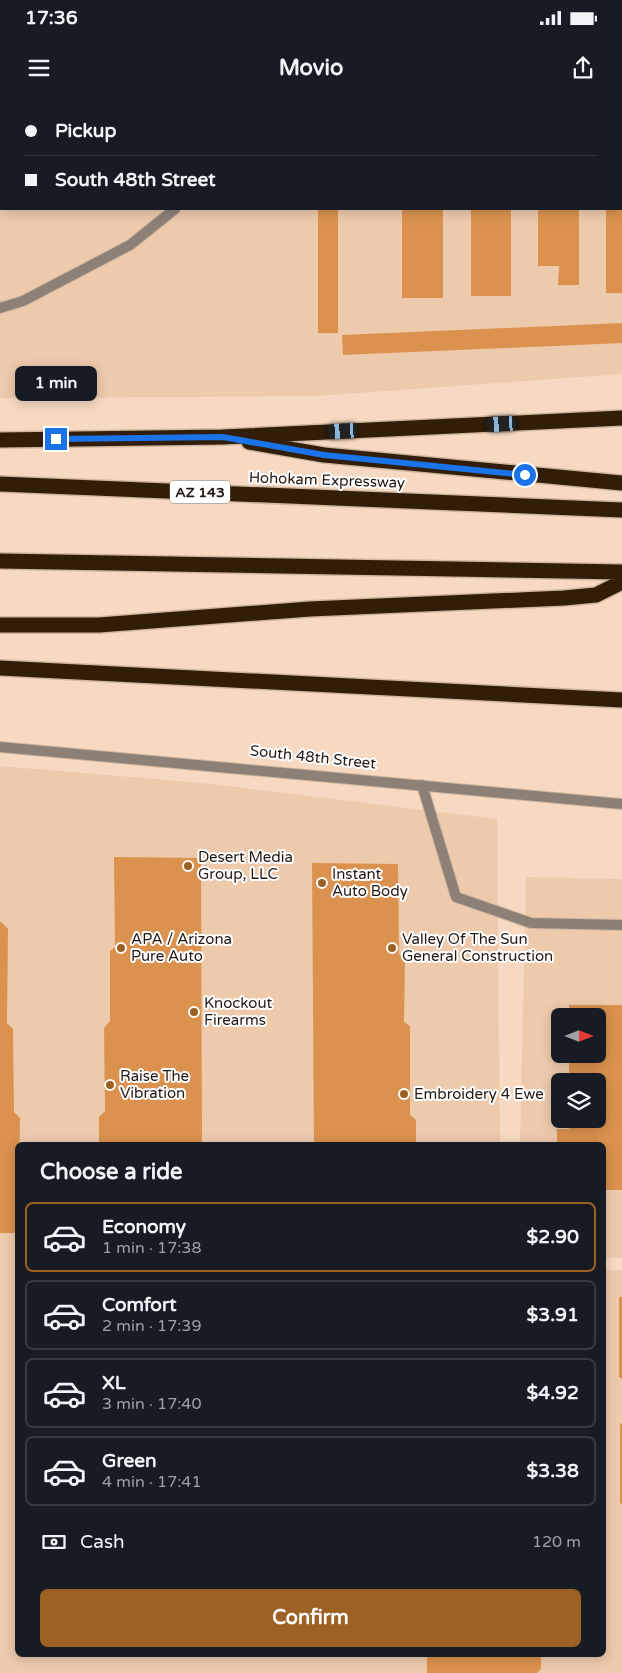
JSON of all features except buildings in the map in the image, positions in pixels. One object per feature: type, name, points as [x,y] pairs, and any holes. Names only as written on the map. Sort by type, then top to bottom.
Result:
[{"type":"highway","points":[[0,440],[223,437],[622,418]]},
{"type":"highway","points":[[223,437],[324,455],[622,483]]},
{"type":"highway","name":"Hohokam Expressway","points":[[0,484],[622,510]]},
{"type":"highway","points":[[0,561],[622,572]]},
{"type":"highway","points":[[0,624],[99,625],[310,610],[564,598],[596,595],[622,582]]},
{"type":"highway","points":[[0,668],[622,700]]},
{"type":"street","points":[[0,308],[23,301],[130,245],[175,210]]},
{"type":"street","name":"South 48th Street","points":[[0,746],[622,804]]},
{"type":"street","points":[[422,785],[456,896],[531,923],[622,925]]},
{"type":"shaded area","points":[[0,210],[622,210],[622,374],[316,396],[0,398]]},
{"type":"shaded area","points":[[0,766],[202,783],[497,819],[500,1142],[15,1142],[15,1657],[606,1657],[606,1270],[622,1270],[622,1673],[0,1673]]},
{"type":"shaded area","points":[[526,877],[622,879],[622,1258],[606,1258],[606,1142],[520,1142]]},
{"type":"place","name":"Desert Media Group, LLC","points":[[188,866]]},
{"type":"place","name":"Instant Auto Body","points":[[322,883]]},
{"type":"place","name":"APA / Arizona Pure Auto","points":[[121,948]]},
{"type":"place","name":"Valley Of The Sun General Construction","points":[[392,948]]},
{"type":"place","name":"Knockout Firearms","points":[[194,1012]]},
{"type":"place","name":"Raise The Vibration","points":[[110,1085]]},
{"type":"place","name":"Embroidery 4 Ewe","points":[[404,1094]]},
{"type":"route","points":[[56,439],[223,437],[324,455],[525,475]]}]
